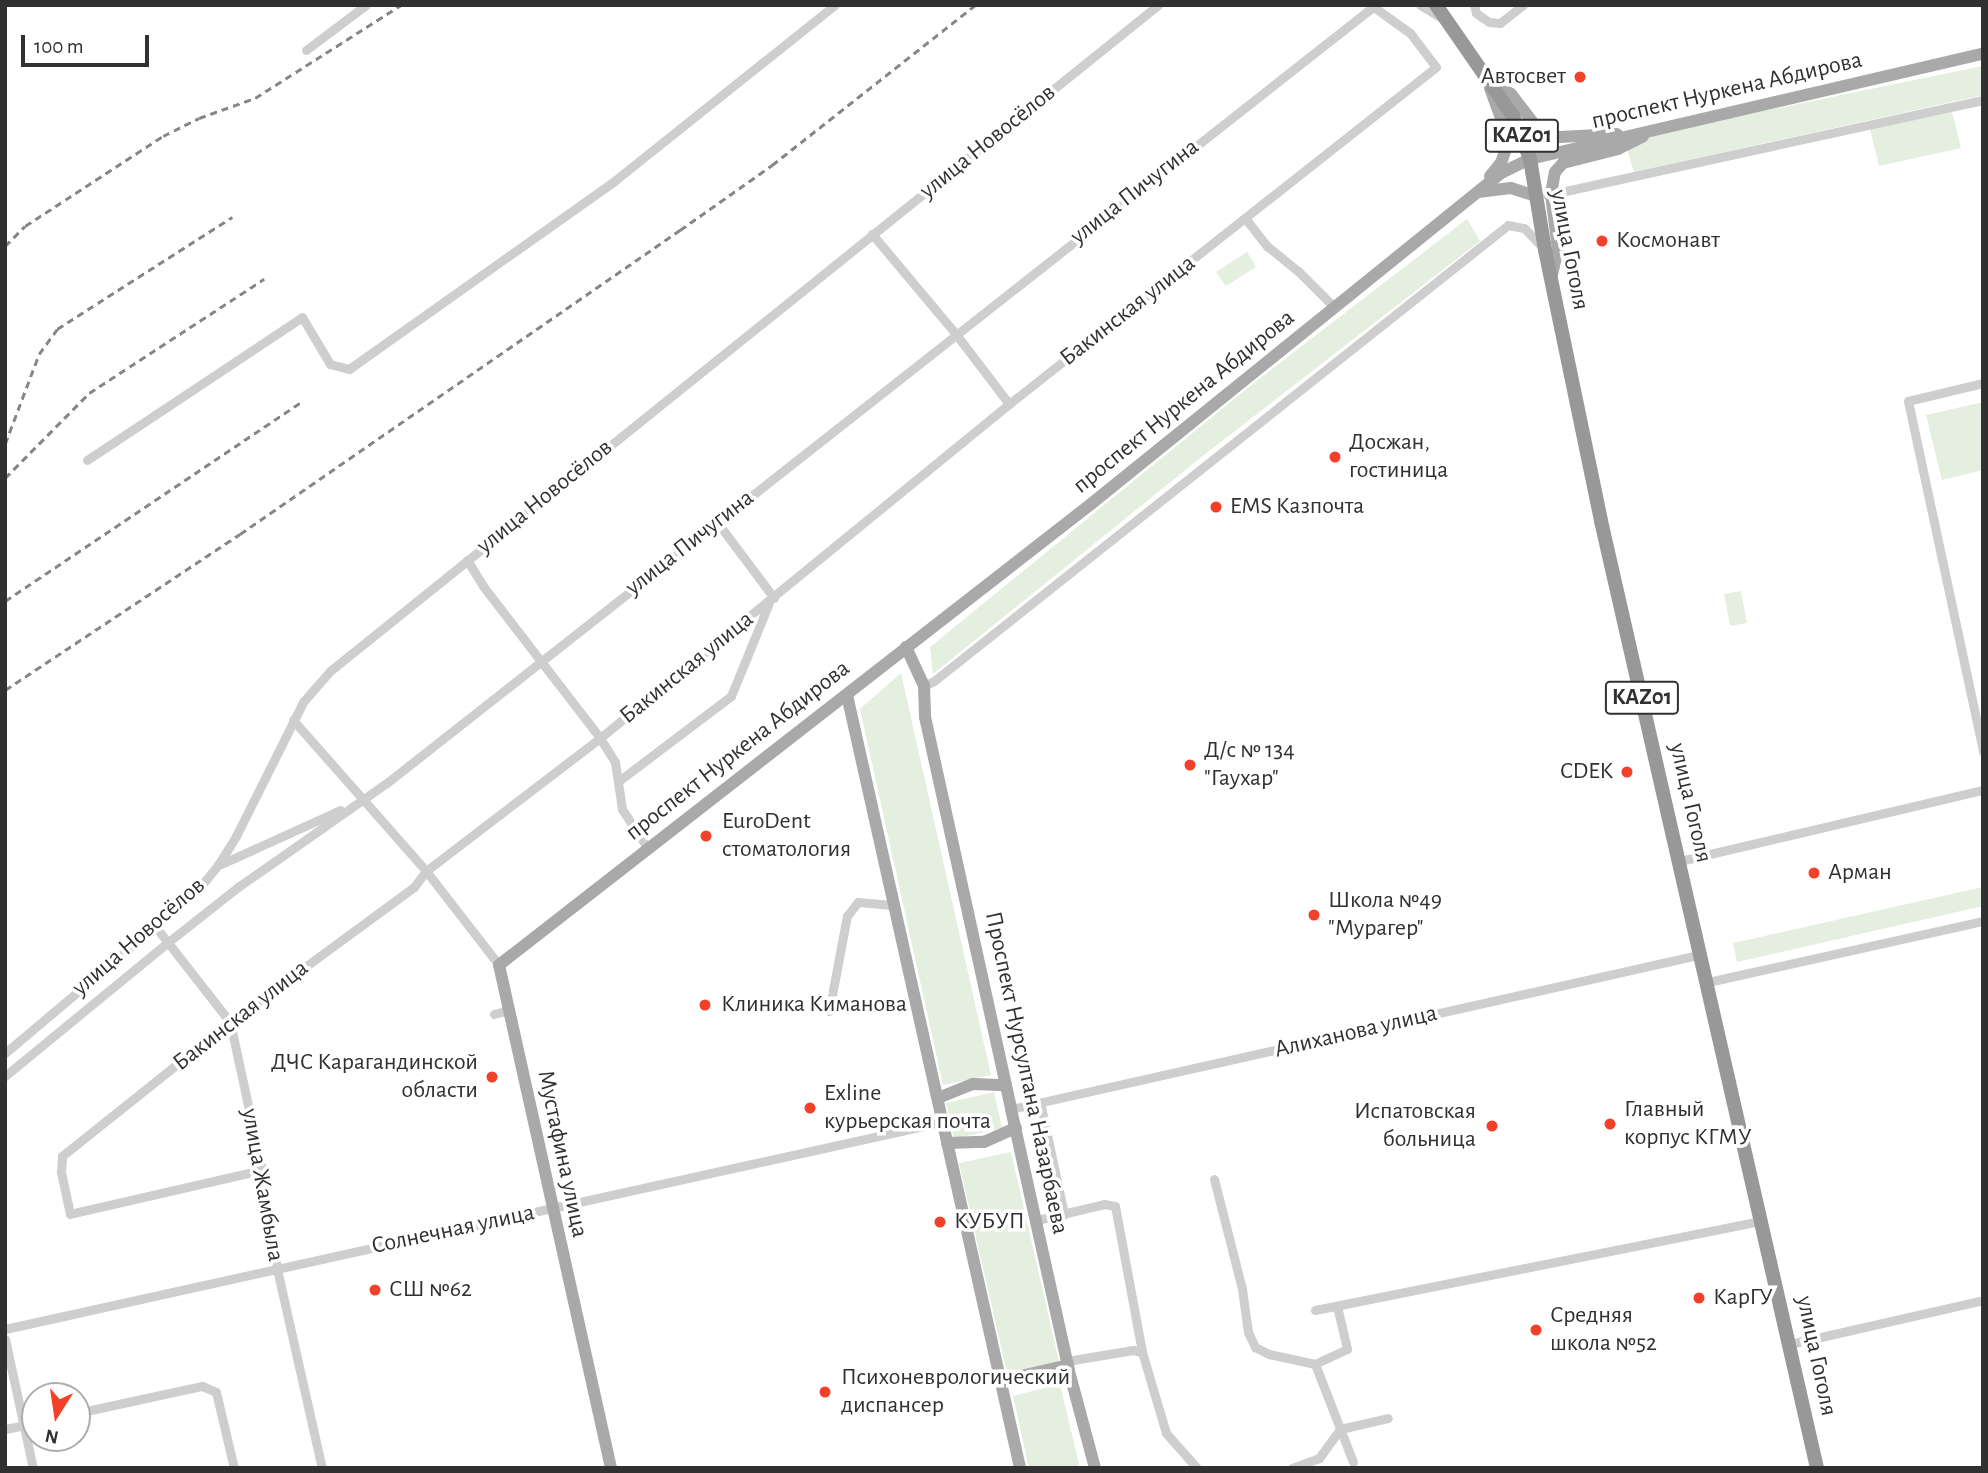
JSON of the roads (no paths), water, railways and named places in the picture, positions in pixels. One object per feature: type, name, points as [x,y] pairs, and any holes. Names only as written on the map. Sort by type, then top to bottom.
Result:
[{"type":"highway","name":"улица Гоголя","points":[[1436,5],[1513,116],[1530,159],[1545,250],[1601,521],[1702,954],[1817,1468]]},
{"type":"main road","name":"проспект Нуркена Абдирова","points":[[499,965],[647,847],[847,695],[1501,173],[1530,159],[1631,134],[1983,54]]},
{"type":"main road","points":[[1488,78],[1511,94],[1538,128],[1550,135],[1560,137],[1595,132],[1631,134]]},
{"type":"main road","points":[[1481,189],[1501,163],[1509,141],[1488,78]]},
{"type":"main road","points":[[1551,279],[1559,249],[1552,194],[1555,172],[1563,163],[1618,149],[1655,129]]},
{"type":"main road","points":[[1481,189],[1511,188],[1535,196]]},
{"type":"main road","points":[[906,647],[924,686]]},
{"type":"main road","name":"Проспект Нурсултана Назарбаева","points":[[924,686],[925,717],[1068,1363],[1095,1468]]},
{"type":"main road","points":[[847,695],[1020,1468]]},
{"type":"main road","name":"Мустафина улица","points":[[499,965],[611,1468]]},
{"type":"main road","points":[[938,1098],[973,1084],[1006,1085]]},
{"type":"main road","points":[[947,1143],[984,1142],[1016,1128]]},
{"type":"main road","points":[[1000,1381],[1068,1363]]},
{"type":"street","points":[[306,50],[366,5]]},
{"type":"street","points":[[87,460],[302,317],[330,364],[349,369],[613,182],[835,5]]},
{"type":"street","name":"улица Новосёлов","points":[[5,1053],[196,891],[218,865],[293,720],[330,671],[1158,5]]},
{"type":"street","points":[[1420,5],[1451,23]]},
{"type":"street","points":[[1446,5],[1451,23]]},
{"type":"street","points":[[1474,5],[1476,13],[1489,22],[1500,23],[1523,5]]},
{"type":"street","name":"Бакинская улица","points":[[262,1170],[70,1214],[61,1172],[62,1156],[230,1022],[407,892],[426,871],[600,738],[1009,404],[1436,67],[1410,33],[1372,6]]},
{"type":"street","name":"улица Пичугина","points":[[5,1076],[167,943],[361,800],[541,662],[1372,6]]},
{"type":"street","points":[[1535,196],[1983,100]]},
{"type":"street","points":[[1245,218],[1267,246],[1298,271],[1335,308]]},
{"type":"street","points":[[924,686],[976,648],[1508,225],[1524,228],[1545,250]]},
{"type":"street","points":[[872,234],[955,333],[1009,404]]},
{"type":"street","points":[[1983,383],[1908,401],[1983,752]]},
{"type":"street","points":[[620,779],[731,696],[772,600],[717,523]]},
{"type":"street","points":[[467,560],[600,738],[615,762],[620,779],[622,809],[647,847]]},
{"type":"street","name":"Мустафина улица","points":[[293,720],[426,871],[499,965]]},
{"type":"street","points":[[1680,861],[1983,790]]},
{"type":"street","points":[[218,865],[361,800]]},
{"type":"street","points":[[829,1011],[847,916],[858,902],[892,905]]},
{"type":"street","points":[[1708,982],[1983,921]]},
{"type":"street","name":"улица Жамбыла","points":[[155,926],[230,1022],[262,1170],[276,1269],[322,1468]]},
{"type":"street","name":"Алиханова улица","points":[[1011,1109],[1702,954]]},
{"type":"street","points":[[494,1014],[509,1010]]},
{"type":"street","points":[[1040,1102],[1064,1214]]},
{"type":"street","name":"Солнечная улица","points":[[5,1329],[942,1122]]},
{"type":"street","points":[[1214,1179],[1242,1289],[1248,1332],[1255,1347],[1269,1354],[1315,1364],[1347,1349],[1337,1306]]},
{"type":"street","points":[[1037,1220],[1104,1204],[1115,1206],[1142,1352],[1166,1433],[1197,1468]]},
{"type":"street","points":[[1315,1310],[1762,1221]]},
{"type":"street","points":[[1790,1344],[1983,1300]]},
{"type":"street","points":[[5,1339],[21,1393]]},
{"type":"street","points":[[1068,1363],[1133,1350],[1142,1352]]},
{"type":"street","points":[[1315,1364],[1353,1462]]},
{"type":"street","points":[[91,1410],[202,1386],[216,1392],[234,1468]]},
{"type":"street","points":[[1292,1468],[1319,1458],[1340,1429],[1388,1418]]},
{"type":"railway","points":[[5,246],[25,226],[163,136],[199,118],[255,98],[401,5]]},
{"type":"railway","points":[[5,690],[240,534],[680,230],[772,165],[975,5]]},
{"type":"railway","points":[[5,444],[39,354],[57,329],[232,217]]},
{"type":"railway","points":[[5,478],[89,393],[264,279]]},
{"type":"railway","points":[[5,601],[303,401]]},
{"type":"place","name":"Автосвет","points":[[1580,77]]},
{"type":"place","name":"Космонавт","points":[[1602,241]]},
{"type":"place","name":"Досжан, гостиница","points":[[1335,457]]},
{"type":"place","name":"EMS Казпочта","points":[[1216,507]]},
{"type":"place","name":"Д/с № 134 \"Гаухар\"","points":[[1190,765]]},
{"type":"place","name":"CDEK","points":[[1627,772]]},
{"type":"place","name":"EuroDent стоматология","points":[[706,836]]},
{"type":"place","name":"Арман","points":[[1814,873]]},
{"type":"place","name":"Школа №49 \"Мурагер\"","points":[[1314,915]]},
{"type":"place","name":"Клиника Киманова","points":[[705,1005]]},
{"type":"place","name":"ДЧС Карагандинской области","points":[[492,1077]]},
{"type":"place","name":"Exline курьерская почта","points":[[810,1108]]},
{"type":"place","name":"Главный корпус КГМУ","points":[[1610,1124]]},
{"type":"place","name":"Испатовская больница","points":[[1492,1126]]},
{"type":"place","name":"КУБУП","points":[[940,1222]]},
{"type":"place","name":"СШ №62","points":[[375,1290]]},
{"type":"place","name":"КарГУ","points":[[1699,1298]]},
{"type":"place","name":"Средняя школа №52","points":[[1536,1330]]},
{"type":"place","name":"Психоневрологический диспансер","points":[[825,1392]]}]
